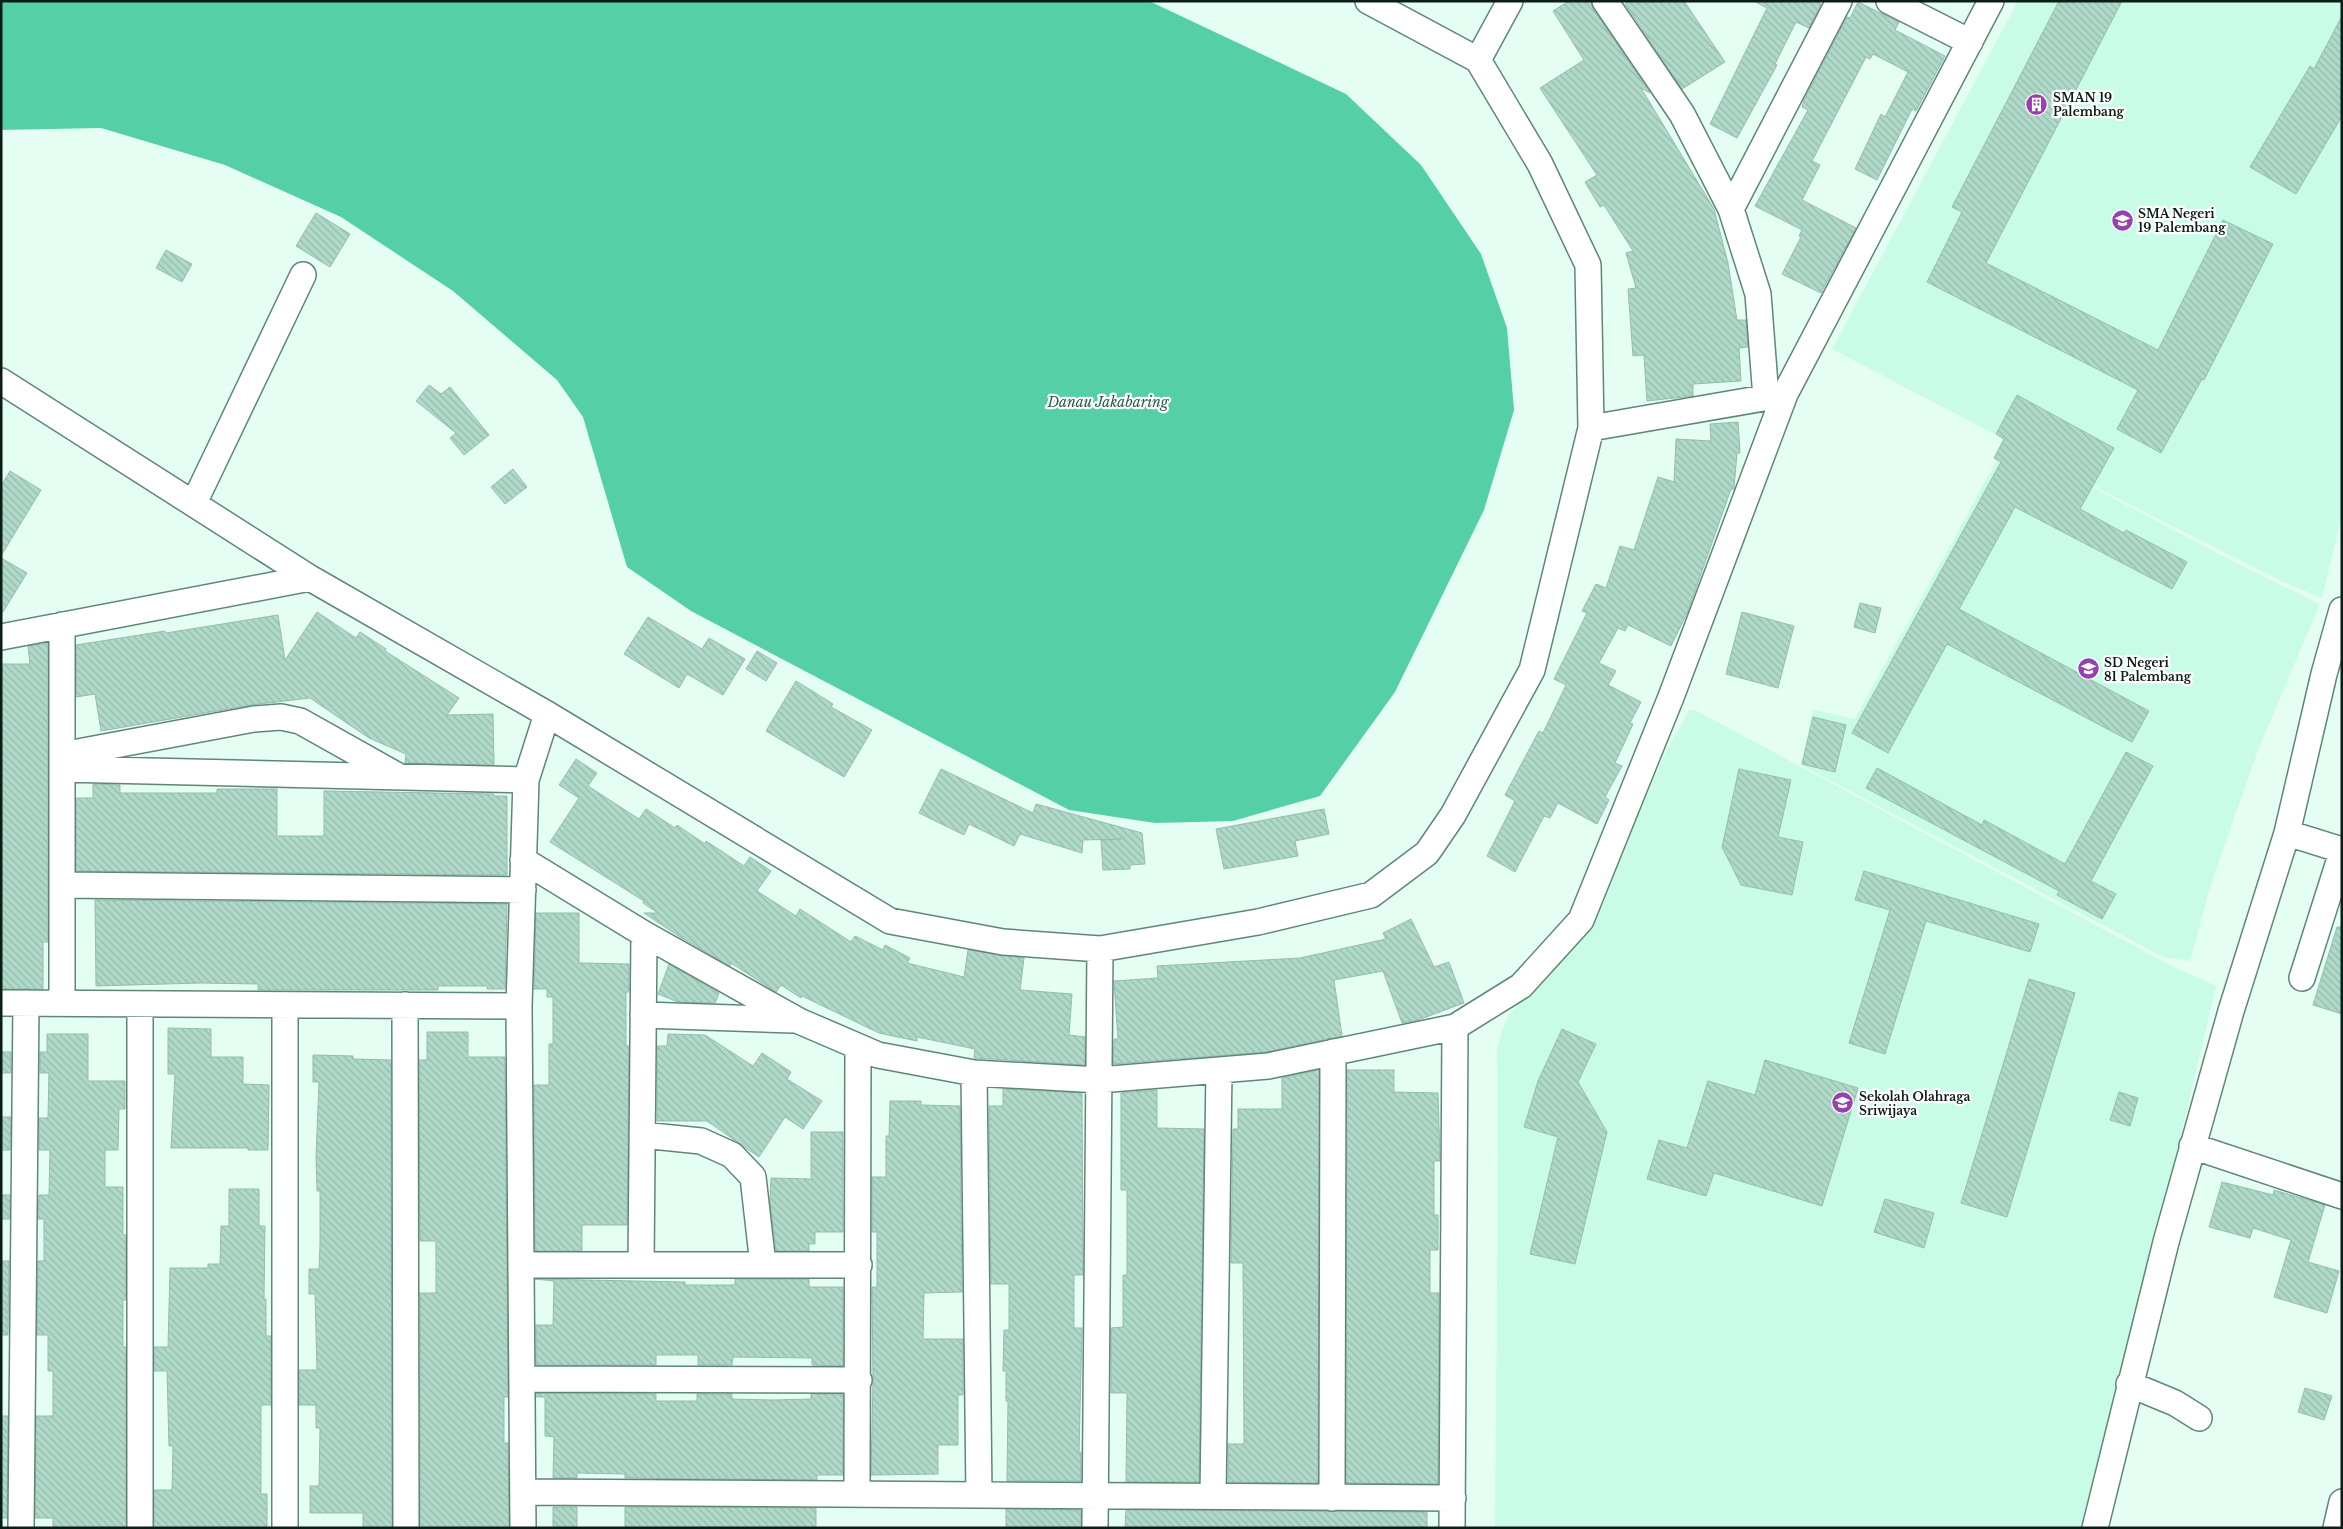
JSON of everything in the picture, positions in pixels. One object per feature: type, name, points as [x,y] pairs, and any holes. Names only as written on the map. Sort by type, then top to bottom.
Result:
[{"type":"street","points":[[1,381],[310,578],[547,714],[890,921],[1003,942],[1100,949],[1258,922],[1371,895],[1427,853],[1453,815],[1532,670],[1591,428],[1588,265],[1540,164],[1478,60],[1368,1]]},
{"type":"street","points":[[1478,60],[1510,1]]},
{"type":"street","points":[[1605,1],[1682,114],[1731,209],[1758,294],[1775,396]]},
{"type":"street","points":[[1731,209],[1839,1]]},
{"type":"street","points":[[1889,1],[1970,42]]},
{"type":"street","points":[[523,860],[644,934],[799,1021],[878,1055],[974,1073],[1100,1080],[1268,1066],[1455,1027],[1522,986],[1581,920],[1671,697],[1775,396],[1991,1]]},
{"type":"street","points":[[194,504],[303,275]]},
{"type":"street","points":[[1591,428],[1775,396]]},
{"type":"street","points":[[1,638],[310,578]]},
{"type":"street","points":[[2095,1528],[2129,1384],[2192,1146],[2231,1011],[2333,678],[2342,610]]},
{"type":"street","points":[[62,625],[62,1003]]},
{"type":"street","points":[[523,1528],[520,1006],[522,890],[526,780],[547,714]]},
{"type":"street","points":[[62,762],[254,719],[281,716],[300,721],[402,778]]},
{"type":"street","points":[[62,762],[402,778],[526,780]]},
{"type":"street","points":[[2287,833],[2342,851],[2302,978]]},
{"type":"street","points":[[62,885],[522,890]]},
{"type":"street","points":[[641,1265],[644,934]]},
{"type":"street","points":[[1095,1528],[1100,949]]},
{"type":"street","points":[[1,1003],[520,1006]]},
{"type":"street","points":[[21,1528],[26,1003]]},
{"type":"street","points":[[140,1004],[140,1528]]},
{"type":"street","points":[[285,1005],[285,1528]]},
{"type":"street","points":[[405,1006],[406,1528]]},
{"type":"street","points":[[643,1015],[799,1021]]},
{"type":"street","points":[[1452,1528],[1455,1027]]},
{"type":"street","points":[[857,1494],[859,1380],[858,1047]]},
{"type":"street","points":[[1332,1498],[1333,1052]]},
{"type":"street","points":[[1213,1496],[1219,1070]]},
{"type":"street","points":[[974,1073],[979,1494]]},
{"type":"street","points":[[642,1135],[702,1141],[732,1155],[753,1177],[763,1265]]},
{"type":"street","points":[[2192,1146],[2342,1196]]},
{"type":"street","points":[[522,1265],[859,1265]]},
{"type":"street","points":[[523,1379],[859,1380]]},
{"type":"street","points":[[2129,1384],[2175,1403],[2198,1418]]},
{"type":"street","points":[[524,1492],[1453,1498]]},
{"type":"street","points":[[2336,1528],[2342,1502]]},
{"type":"shaded area","name":"SMA Negeri 19 Palembang","points":[[2018,1],[2342,1],[2342,515],[2322,598],[2281,581],[2113,496],[1832,349]]},
{"type":"shaded area","name":"SD Negeri 81 Palembang","points":[[2007,442],[2236,563],[2320,604],[2258,750],[2210,887],[2190,961],[2163,957],[1801,765],[1813,710],[1855,719]]},
{"type":"shaded area","name":"Sekolah Olahraga Sriwijaya","points":[[1689,710],[1695,710],[2170,965],[2216,986],[2088,1528],[1495,1528],[1497,1050],[1508,1016],[1582,937],[1603,904],[1664,756]]},
{"type":"water","name":"Danau Jakabaring","points":[[1,1],[1149,1],[1346,94],[1421,165],[1481,254],[1507,328],[1514,410],[1484,510],[1395,692],[1320,796],[1233,821],[1155,823],[1069,810],[691,611],[627,567],[583,417],[557,380],[453,291],[341,217],[225,165],[101,128],[1,130]]},
{"type":"building","points":[[1569,1],[1591,1],[1593,9],[1650,93],[1641,88],[1714,209],[1728,263],[1737,320],[1746,320],[1748,347],[1739,348],[1741,381],[1693,384],[1693,396],[1647,401],[1644,355],[1633,356],[1628,289],[1636,288],[1626,253],[1633,251],[1604,205],[1600,207],[1585,182],[1597,175],[1540,88],[1584,60],[1553,11]]},
{"type":"building","points":[[1629,1],[1684,1],[1725,62],[1682,89],[1625,4]]},
{"type":"building","points":[[1754,1],[1816,1],[1821,4],[1809,28],[1796,22],[1775,64],[1777,65],[1737,138],[1710,124],[1767,8]]},
{"type":"building","points":[[2059,1],[2122,1],[1986,263],[2158,350],[2223,220],[2273,244],[2204,380],[2202,379],[2161,453],[2117,429],[2138,390],[1927,282],[1962,212],[1952,207]]},
{"type":"building","points":[[1858,2],[1899,22],[1895,30],[1945,56],[1916,111],[1912,109],[1877,180],[1855,169],[1881,114],[1885,117],[1908,72],[1873,54],[1870,59],[1866,57],[1812,161],[1820,165],[1802,200],[1856,228],[1821,293],[1782,274],[1801,237],[1799,236],[1802,230],[1755,206],[1808,110],[1802,107],[1804,100],[1847,17],[1850,18]]},
{"type":"building","points":[[2342,16],[2342,116],[2296,194],[2250,167],[2310,66],[2314,69]]},
{"type":"building","points":[[316,213],[350,234],[330,267],[296,246]]},
{"type":"building","points":[[166,250],[192,264],[182,282],[156,268]]},
{"type":"building","points":[[429,385],[441,394],[450,387],[489,435],[464,455],[450,438],[456,433],[416,401]]},
{"type":"building","points":[[2017,395],[2114,448],[2080,509],[2124,533],[2126,530],[2187,562],[2172,589],[2015,507],[1959,609],[2149,711],[2132,742],[1947,644],[1888,753],[1852,733],[2001,462],[1994,458],[2004,439],[1996,434]]},
{"type":"building","points":[[1738,422],[1740,453],[1737,453],[1734,489],[1731,489],[1688,611],[1671,646],[1628,625],[1625,631],[1618,628],[1599,663],[1616,671],[1608,685],[1641,702],[1630,723],[1633,724],[1615,763],[1622,766],[1605,797],[1609,800],[1597,824],[1558,803],[1550,818],[1544,816],[1515,872],[1487,856],[1515,801],[1505,795],[1539,731],[1543,733],[1566,685],[1554,679],[1587,613],[1582,611],[1596,584],[1606,588],[1620,546],[1634,550],[1658,477],[1674,482],[1676,439],[1711,441],[1710,424]]},
{"type":"building","points":[[513,469],[527,487],[505,504],[491,487]]},
{"type":"building","points":[[10,471],[41,490],[1,556],[1,486]]},
{"type":"building","points":[[1,558],[27,573],[1,615]]},
{"type":"building","points":[[1860,603],[1881,608],[1875,633],[1854,627]]},
{"type":"building","points":[[317,612],[356,638],[360,632],[386,649],[385,651],[459,698],[447,715],[493,714],[494,765],[405,763],[406,754],[369,738],[310,698],[251,705],[101,731],[95,694],[76,697],[76,645],[278,615],[285,660]]},
{"type":"building","points":[[1742,612],[1794,626],[1778,688],[1726,674]]},
{"type":"building","points":[[648,617],[702,649],[709,638],[745,659],[723,695],[687,674],[679,688],[624,654]]},
{"type":"building","points":[[48,643],[48,942],[43,942],[43,989],[1,989],[1,664],[30,664],[28,646]]},
{"type":"building","points":[[757,651],[777,663],[766,681],[746,669]]},
{"type":"building","points":[[796,681],[833,704],[831,707],[872,730],[844,777],[766,731]]},
{"type":"building","points":[[1813,717],[1846,725],[1835,772],[1802,764]]},
{"type":"building","points":[[2126,752],[2153,766],[2091,881],[2116,894],[2102,919],[2057,895],[2059,891],[1866,788],[1877,768],[1982,825],[1984,820],[2065,864]]},
{"type":"building","points":[[576,759],[597,773],[588,786],[639,819],[646,809],[675,828],[677,825],[705,844],[706,841],[744,866],[750,857],[771,871],[757,891],[796,916],[800,909],[851,942],[855,936],[883,950],[885,945],[910,958],[907,963],[964,977],[968,950],[1024,958],[1020,990],[1072,994],[1069,1035],[1085,1037],[1085,1065],[974,1058],[975,1049],[917,1037],[917,1041],[879,1033],[802,996],[801,998],[781,985],[776,992],[731,963],[730,966],[680,937],[644,913],[658,913],[643,903],[644,901],[550,842],[579,798],[559,785]]},
{"type":"building","points":[[941,769],[1033,813],[1036,804],[1142,833],[1145,864],[1130,865],[1130,869],[1103,870],[1101,840],[1121,839],[1083,840],[1082,853],[1020,834],[1014,846],[969,824],[964,835],[919,813]]},
{"type":"building","points":[[1739,769],[1791,780],[1778,837],[1803,842],[1792,895],[1741,885],[1722,847]]},
{"type":"building","points":[[93,784],[120,785],[120,793],[217,793],[217,789],[277,789],[277,836],[324,836],[324,791],[494,794],[494,796],[507,796],[507,875],[76,871],[76,798],[93,798]]},
{"type":"building","points":[[1324,809],[1329,834],[1295,841],[1298,856],[1224,869],[1216,829]]},
{"type":"building","points":[[1864,871],[2039,924],[2030,952],[1926,921],[1885,1054],[1849,1043],[1890,910],[1855,900]]},
{"type":"building","points":[[95,900],[507,904],[505,989],[487,989],[487,986],[438,986],[438,990],[258,990],[258,984],[201,983],[96,986]]},
{"type":"building","points":[[536,913],[579,913],[579,963],[629,964],[629,992],[626,992],[626,1046],[629,1046],[627,1225],[582,1225],[582,1251],[535,1251],[534,1085],[549,1085],[549,1044],[553,1044],[553,997],[547,997],[547,989],[534,989]]},
{"type":"building","points":[[1411,919],[1434,967],[1449,962],[1464,1003],[1418,1020],[1402,1023],[1383,971],[1334,980],[1342,1036],[1266,1052],[1113,1064],[1114,1039],[1118,1039],[1114,981],[1158,978],[1157,966],[1300,958],[1386,939],[1383,933]]},
{"type":"building","points":[[2337,927],[2342,927],[2342,1014],[2313,1005]]},
{"type":"building","points":[[669,964],[719,993],[715,1003],[678,1002],[658,994]]},
{"type":"building","points":[[2029,979],[2075,993],[2007,1217],[1961,1203]]},
{"type":"building","points":[[168,1028],[211,1029],[211,1057],[243,1057],[243,1084],[269,1085],[268,1150],[248,1150],[248,1148],[171,1148],[175,1074],[168,1074]]},
{"type":"building","points":[[1562,1029],[1596,1044],[1578,1082],[1607,1132],[1575,1264],[1530,1254],[1558,1137],[1524,1127],[1538,1081]]},
{"type":"building","points":[[427,1032],[468,1032],[468,1057],[505,1057],[508,1397],[504,1397],[504,1443],[508,1443],[509,1528],[420,1528],[420,1293],[436,1293],[436,1241],[420,1241],[419,1060],[427,1060]]},
{"type":"building","points":[[47,1034],[88,1034],[88,1081],[125,1081],[125,1109],[119,1109],[118,1150],[105,1150],[105,1187],[123,1187],[123,1235],[126,1235],[126,1300],[123,1300],[123,1347],[126,1347],[126,1528],[53,1528],[53,1518],[35,1518],[36,1416],[53,1416],[53,1371],[48,1371],[48,1335],[37,1335],[38,1261],[44,1261],[44,1219],[38,1219],[39,1195],[49,1195],[50,1150],[39,1150],[39,1118],[48,1118],[49,1073],[40,1073],[40,1052],[47,1052]]},
{"type":"building","points":[[668,1034],[705,1035],[753,1066],[762,1053],[791,1072],[787,1079],[822,1101],[803,1129],[785,1117],[759,1157],[707,1121],[657,1121],[657,1046],[667,1046]]},
{"type":"building","points":[[1,1052],[11,1052],[11,1073],[1,1073]]},
{"type":"building","points":[[313,1055],[353,1056],[353,1059],[391,1060],[392,1528],[363,1528],[363,1513],[310,1513],[310,1486],[319,1486],[320,1428],[316,1428],[316,1405],[299,1405],[299,1370],[317,1370],[315,1294],[309,1294],[309,1269],[319,1269],[320,1244],[320,1191],[317,1191],[316,1157],[319,1082],[313,1082]]},
{"type":"building","points":[[1765,1060],[1858,1088],[1822,1206],[1714,1173],[1706,1196],[1647,1179],[1659,1140],[1687,1148],[1708,1081],[1755,1095]]},
{"type":"building","points":[[1319,1070],[1318,1483],[1228,1482],[1228,1444],[1244,1444],[1243,1263],[1231,1263],[1233,1129],[1238,1129],[1238,1109],[1282,1109],[1282,1078]]},
{"type":"building","points":[[1347,1070],[1394,1070],[1394,1092],[1438,1093],[1440,1161],[1434,1161],[1434,1215],[1438,1215],[1438,1250],[1430,1250],[1430,1293],[1439,1293],[1438,1484],[1346,1483]]},
{"type":"building","points":[[1003,1089],[1082,1093],[1083,1275],[1074,1275],[1074,1328],[1082,1328],[1079,1452],[1081,1452],[1081,1481],[1007,1481],[1008,1401],[1006,1401],[1006,1371],[1003,1371],[1004,1330],[1009,1330],[1009,1284],[991,1284],[989,1106],[1003,1106]]},
{"type":"building","points":[[1157,1090],[1157,1128],[1204,1129],[1199,1482],[1126,1482],[1127,1393],[1111,1393],[1111,1328],[1123,1327],[1123,1275],[1127,1275],[1127,1190],[1121,1190],[1121,1093]]},
{"type":"building","points":[[2119,1092],[2138,1098],[2130,1126],[2110,1120]]},
{"type":"building","points":[[890,1101],[921,1101],[921,1105],[960,1106],[962,1292],[924,1293],[923,1339],[963,1339],[963,1395],[958,1395],[958,1445],[938,1445],[938,1474],[871,1475],[872,1287],[877,1287],[877,1232],[872,1232],[872,1177],[886,1177],[886,1136],[889,1136]]},
{"type":"building","points":[[1,1117],[11,1117],[10,1150],[1,1150]]},
{"type":"building","points":[[811,1132],[843,1132],[843,1232],[815,1232],[815,1244],[809,1244],[809,1251],[776,1251],[770,1202],[771,1178],[811,1179]]},
{"type":"building","points":[[2222,1182],[2273,1195],[2274,1190],[2325,1205],[2308,1262],[2339,1271],[2327,1313],[2274,1297],[2291,1240],[2253,1228],[2250,1238],[2209,1227]]},
{"type":"building","points":[[229,1189],[259,1189],[259,1226],[265,1226],[264,1299],[266,1299],[266,1336],[271,1336],[271,1405],[261,1405],[261,1494],[267,1494],[267,1528],[154,1528],[154,1490],[172,1490],[173,1446],[169,1446],[167,1371],[154,1371],[154,1347],[168,1347],[170,1268],[208,1268],[208,1264],[220,1264],[221,1226],[229,1226]]},
{"type":"building","points":[[1,1195],[10,1195],[10,1219],[1,1219]]},
{"type":"building","points":[[1885,1199],[1934,1213],[1924,1248],[1874,1232]]},
{"type":"building","points":[[1,1261],[9,1261],[8,1335],[1,1335]]},
{"type":"building","points":[[535,1279],[735,1285],[735,1279],[809,1279],[809,1287],[843,1287],[843,1366],[812,1365],[812,1358],[733,1357],[732,1365],[698,1365],[698,1355],[656,1355],[656,1365],[536,1365],[536,1325],[553,1325],[554,1281]]},
{"type":"building","points":[[2305,1388],[2332,1396],[2324,1420],[2298,1412]]},
{"type":"building","points":[[536,1393],[656,1394],[656,1401],[697,1401],[697,1394],[732,1394],[732,1399],[772,1400],[811,1399],[811,1394],[843,1394],[843,1475],[817,1475],[817,1480],[625,1478],[625,1474],[577,1473],[577,1478],[553,1478],[554,1437],[545,1436],[545,1397],[536,1397]]},
{"type":"building","points":[[1,1416],[8,1416],[7,1518],[1,1518]]},
{"type":"building","points":[[553,1507],[577,1507],[577,1528],[553,1528]]},
{"type":"building","points":[[625,1507],[816,1508],[816,1528],[625,1528]]},
{"type":"building","points":[[1006,1509],[1081,1510],[1081,1528],[1006,1528]]},
{"type":"building","points":[[1126,1510],[1427,1512],[1427,1528],[1125,1528]]},
{"type":"place","name":"SMAN 19 Palembang","points":[[2037,104]]},
{"type":"place","name":"SMA Negeri 19 Palembang","points":[[2122,220]]},
{"type":"place","name":"SD Negeri 81 Palembang","points":[[2088,669]]},
{"type":"place","name":"Sekolah Olahraga Sriwijaya","points":[[1843,1103]]}]
